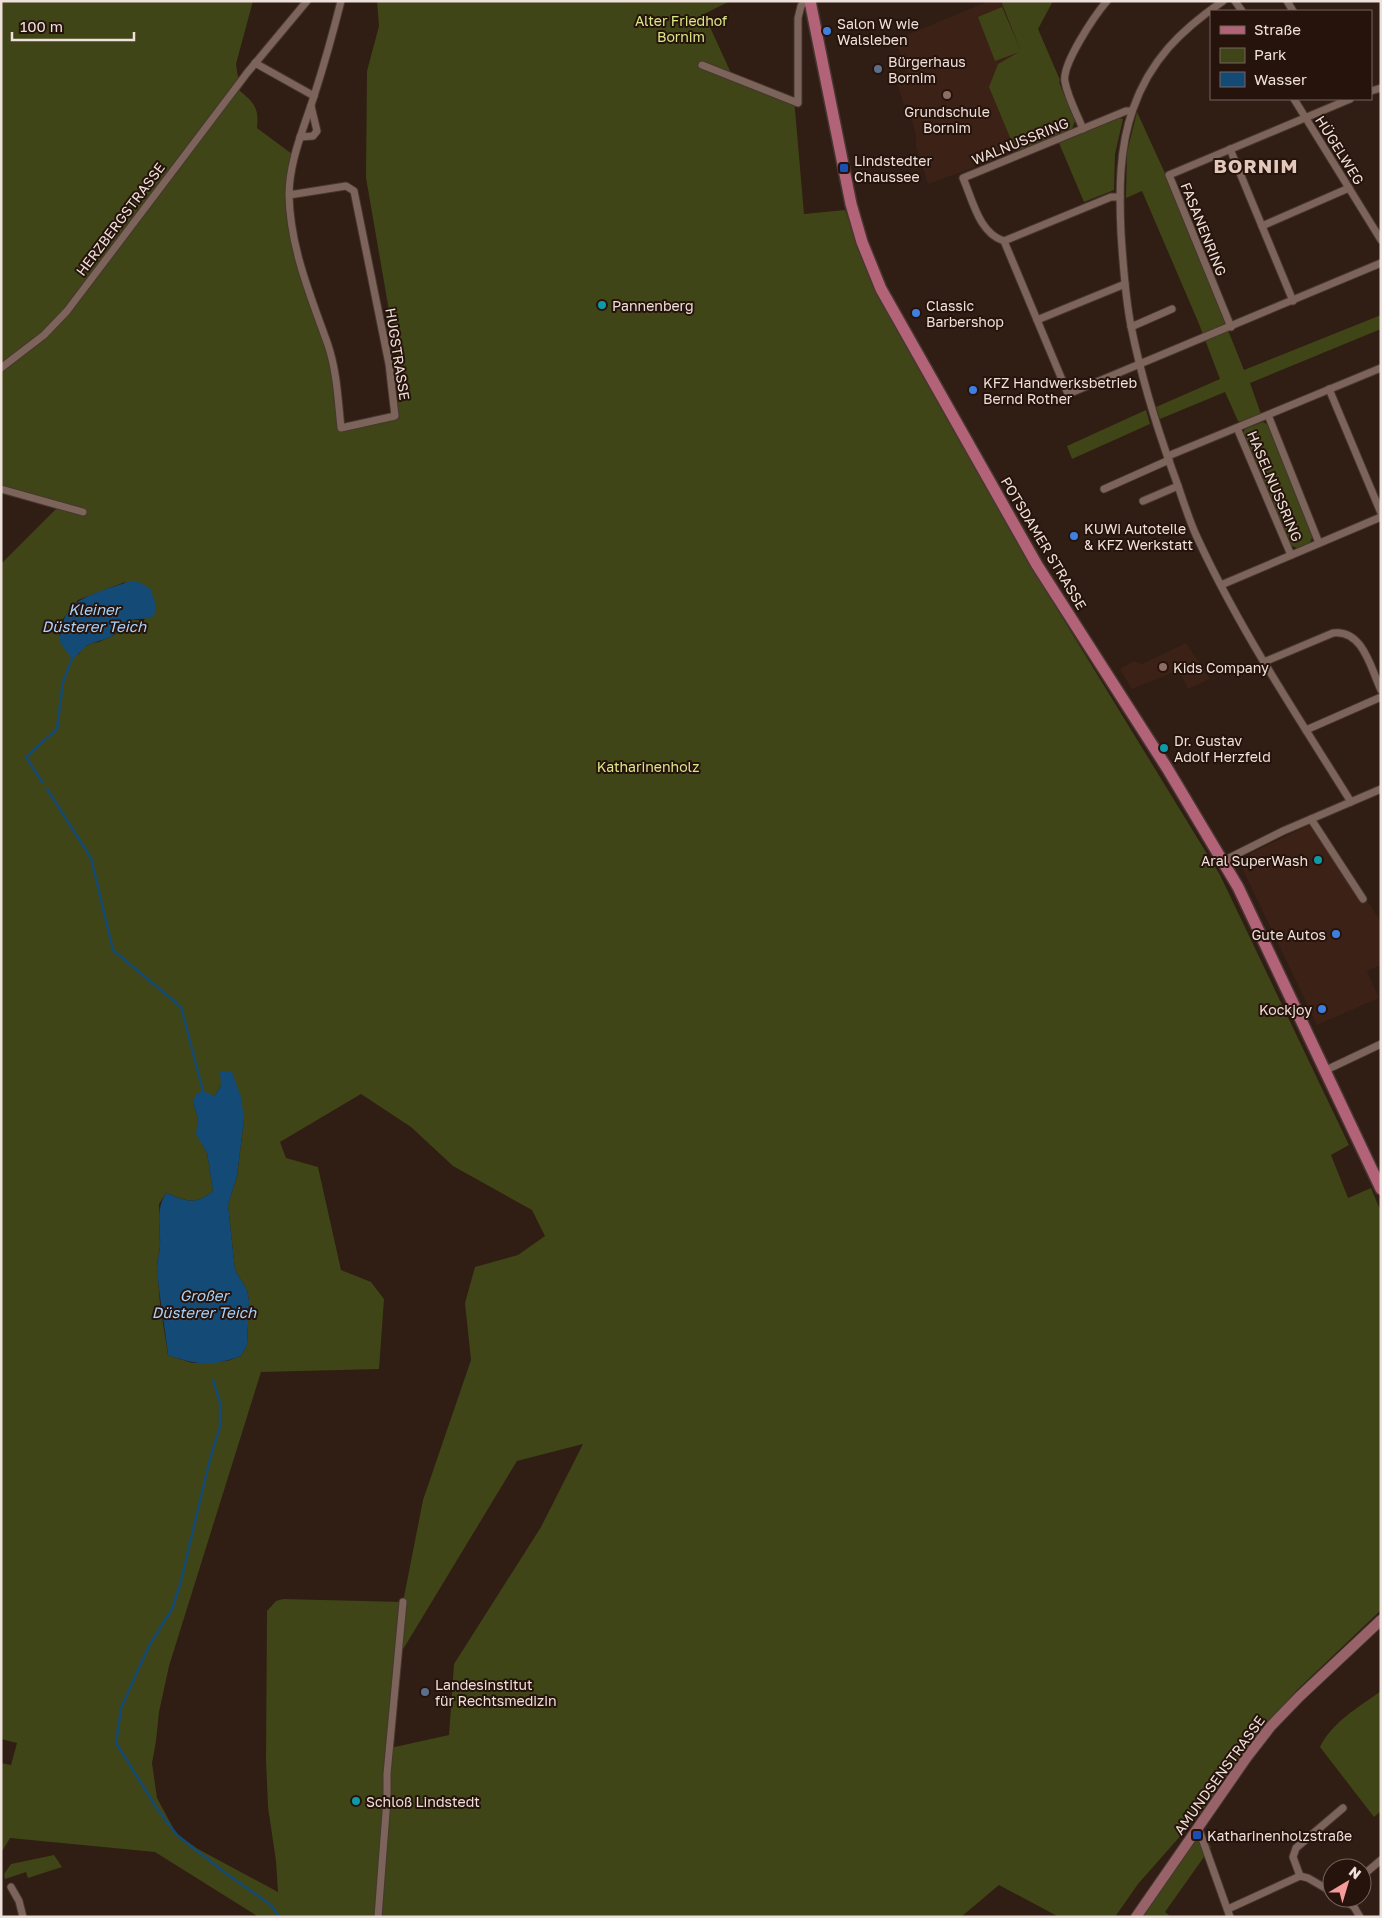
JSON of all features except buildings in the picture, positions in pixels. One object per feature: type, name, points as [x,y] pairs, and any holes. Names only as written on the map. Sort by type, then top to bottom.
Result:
[{"type":"main road","name":"POTSDAMER STRASSE","points":[[810,1],[851,204],[862,242],[881,289],[1037,565],[1223,861],[1250,912],[1381,1190]]},
{"type":"street","points":[[307,1],[255,63],[314,96]]},
{"type":"street","name":"HUGSTRASSE","points":[[289,195],[346,186],[354,191],[389,364],[395,416],[341,428],[337,384],[328,346],[303,274],[293,232],[289,195],[293,163],[341,1]]},
{"type":"street","points":[[702,65],[798,103],[798,18],[801,6],[805,1]]},
{"type":"street","points":[[1083,129],[1065,84],[1065,76],[1080,42],[1107,1]]},
{"type":"street","points":[[1210,10],[1223,1]]},
{"type":"street","points":[[1210,10],[1193,22],[1167,48],[1148,76],[1132,111],[1123,154],[1120,196],[1125,284],[1131,327],[1155,421],[1195,534],[1264,662],[1351,802]]},
{"type":"street","name":"HERZBERGSTRASSE","points":[[1,368],[44,335],[67,311],[255,63]]},
{"type":"street","name":"HÜGELWEG","points":[[1295,100],[1381,240]]},
{"type":"street","name":"FASANENRING","points":[[1231,327],[1168,175],[1345,100]]},
{"type":"street","points":[[300,137],[313,136],[316,131],[310,106]]},
{"type":"street","name":"WALNUSSRING","points":[[1004,241],[992,236],[983,225],[963,178],[1126,111],[1132,111]]},
{"type":"street","points":[[1230,149],[1293,300]]},
{"type":"street","points":[[1262,226],[1349,188]]},
{"type":"street","points":[[1120,196],[1111,197],[1004,241],[1068,394],[1381,263]]},
{"type":"street","points":[[1037,320],[1125,284]]},
{"type":"street","points":[[1131,327],[1172,309]]},
{"type":"street","name":"HASELNUSSRING","points":[[1104,489],[1168,458],[1381,368]]},
{"type":"street","points":[[1329,389],[1381,513]]},
{"type":"street","name":"HASELNUSSRING","points":[[1268,415],[1319,543]]},
{"type":"street","name":"HASELNUSSRING","points":[[1237,428],[1291,555]]},
{"type":"street","points":[[1142,501],[1178,486]]},
{"type":"street","points":[[1,489],[83,512]]},
{"type":"street","name":"HASELNUSSRING","points":[[1222,585],[1381,517]]},
{"type":"street","points":[[1264,662],[1334,633],[1341,632],[1355,638],[1361,645],[1381,690]]},
{"type":"street","points":[[1306,730],[1381,697]]},
{"type":"street","points":[[1223,861],[1311,819],[1381,789]]},
{"type":"street","points":[[1311,819],[1363,900]]},
{"type":"street","points":[[1324,1071],[1381,1044]]},
{"type":"street","points":[[378,1917],[387,1799],[386,1774],[403,1602]]},
{"type":"street","name":"AMUNDSENSTRASSE","points":[[1136,1917],[1247,1757],[1271,1726],[1298,1697],[1381,1620]]},
{"type":"street","points":[[1300,1876],[1293,1857],[1296,1848],[1343,1808]]},
{"type":"street","points":[[1198,1827],[1229,1913],[1300,1876],[1308,1878],[1322,1886]]},
{"type":"street","points":[[11,1886],[19,1901],[23,1917]]},
{"type":"shaded area","name":"Grundschule Bornim","points":[[989,1],[1001,1],[1022,51],[998,64],[990,87],[1016,152],[928,184],[916,146],[916,136],[908,103],[904,105],[895,77],[907,72],[895,40]]},
{"type":"shaded area","name":"Kids Company","points":[[1186,643],[1210,679],[1188,689],[1179,670],[1132,689],[1120,669],[1134,661],[1142,664]]},
{"type":"shaded area","points":[[1316,822],[1381,922],[1381,965],[1367,971],[1379,998],[1317,1025],[1243,870],[1251,853]]},
{"type":"green space","name":"Katharinenholz","points":[[1,1],[253,1],[236,64],[240,91],[255,107],[257,128],[292,154],[293,232],[328,346],[341,427],[395,416],[400,374],[366,178],[367,71],[379,26],[377,1],[730,1],[704,14],[731,73],[794,98],[804,214],[845,210],[876,292],[1032,568],[1220,875],[1349,1145],[1331,1155],[1348,1198],[1371,1188],[1381,1212],[1381,1610],[1296,1691],[1266,1726],[1198,1816],[1138,1884],[1115,1917],[1059,1917],[999,1885],[961,1917],[259,1917],[155,1852],[10,1838],[1,1853],[1,1763],[11,1765],[17,1743],[1,1739],[1,564],[60,505],[1,489]],"holes":[[[125,582],[145,620],[130,620],[120,626],[116,634],[99,642],[92,643],[83,648],[78,655],[59,635],[62,620],[78,600]],[[221,1085],[244,1119],[237,1176],[228,1205],[235,1270],[247,1290],[249,1301],[247,1345],[241,1356],[227,1361],[192,1363],[168,1355],[160,1304],[157,1265],[160,1246],[159,1204],[166,1193],[191,1201],[201,1199],[213,1191],[207,1153],[197,1134],[198,1119],[193,1102],[215,1096]],[[361,1094],[411,1127],[453,1166],[532,1210],[545,1236],[518,1255],[475,1267],[465,1303],[471,1360],[423,1500],[403,1602],[283,1599],[276,1601],[267,1611],[266,1760],[268,1807],[276,1861],[278,1892],[198,1849],[177,1835],[157,1798],[152,1763],[159,1712],[169,1666],[261,1372],[379,1369],[384,1299],[371,1282],[341,1270],[318,1167],[286,1158],[280,1142]],[[583,1444],[541,1527],[454,1664],[449,1735],[390,1748],[399,1656],[517,1461]]]},
{"type":"green space","points":[[1001,1],[1053,1],[1038,29],[1075,121],[1072,129],[1016,152],[989,87],[998,64],[1019,52],[995,61],[978,17],[1002,7],[1021,51]]},
{"type":"green space","points":[[1137,112],[1164,171],[1244,370],[1381,315],[1381,329],[1250,383],[1261,414],[1241,422],[1238,421],[1225,392],[1160,419],[1156,407],[1220,379],[1199,324],[1142,191],[1126,198],[1127,152]]},
{"type":"green space","points":[[1119,118],[1123,119],[1115,154],[1114,190],[1084,202],[1059,143]]},
{"type":"green space","points":[[1146,410],[1150,424],[1072,459],[1067,446]]},
{"type":"green space","points":[[1263,422],[1267,424],[1313,535],[1310,543],[1297,548],[1290,545],[1243,434],[1245,429]]},
{"type":"green space","points":[[1381,1691],[1381,1811],[1374,1817],[1320,1747],[1325,1738],[1339,1723]]},
{"type":"green space","points":[[1198,1827],[1211,1847],[1165,1912],[1171,1917],[1136,1917]]},
{"type":"green space","points":[[54,1855],[62,1867],[28,1878],[26,1872],[5,1879],[4,1874],[11,1864]]},
{"type":"water","name":"Kleiner Düsterer Teich","points":[[136,581],[150,588],[156,605],[154,616],[127,621],[113,635],[88,645],[72,659],[59,641],[64,619],[68,611],[89,596],[109,588]]},
{"type":"water","name":"Großer Düsterer Teich","points":[[220,1072],[232,1072],[241,1097],[244,1119],[237,1176],[228,1205],[235,1270],[247,1290],[249,1301],[247,1345],[241,1356],[230,1360],[196,1363],[168,1355],[157,1268],[160,1248],[160,1212],[166,1193],[190,1201],[201,1199],[213,1191],[207,1153],[196,1134],[198,1119],[193,1102],[196,1094],[203,1091],[215,1096],[221,1085]]},
{"type":"waterway","points":[[42,782],[26,757],[57,729],[63,682],[72,659]]},
{"type":"waterway","points":[[47,789],[91,858],[113,950],[181,1007],[203,1091]]},
{"type":"waterway","points":[[213,1380],[220,1402],[220,1427],[210,1459],[180,1585],[172,1609],[149,1646],[121,1708],[116,1743],[158,1810],[177,1835],[224,1872],[271,1905],[279,1917]]},
{"type":"place","name":"Salon W wie Walsleben","points":[[827,31]]},
{"type":"place","name":"Bürgerhaus Bornim","points":[[878,69]]},
{"type":"place","name":"Grundschule Bornim","points":[[947,95]]},
{"type":"place","name":"Lindstedter Chaussee","points":[[844,168]]},
{"type":"place","name":"Pannenberg","points":[[602,305]]},
{"type":"place","name":"Classic Barbershop","points":[[916,313]]},
{"type":"place","name":"KFZ Handwerksbetrieb Bernd Rother","points":[[973,390]]},
{"type":"place","name":"KUWi Autoteile & KFZ Werkstatt","points":[[1074,536]]},
{"type":"place","name":"Kids Company","points":[[1163,667]]},
{"type":"place","name":"Dr. Gustav Adolf Herzfeld","points":[[1164,748]]},
{"type":"place","name":"Aral SuperWash","points":[[1318,860]]},
{"type":"place","name":"Gute Autos","points":[[1336,934]]},
{"type":"place","name":"Kockjoy","points":[[1322,1009]]},
{"type":"place","name":"Landesinstitut für Rechtsmedizin","points":[[425,1692]]},
{"type":"place","name":"Schloß Lindstedt","points":[[356,1801]]},
{"type":"place","name":"Katharinenholzstraße","points":[[1197,1835]]},
{"type":"district","name":"BORNIM","points":[[1256,165]]},
{"type":"park label","name":"Alter Friedhof Bornim","points":[[681,28]]}]
